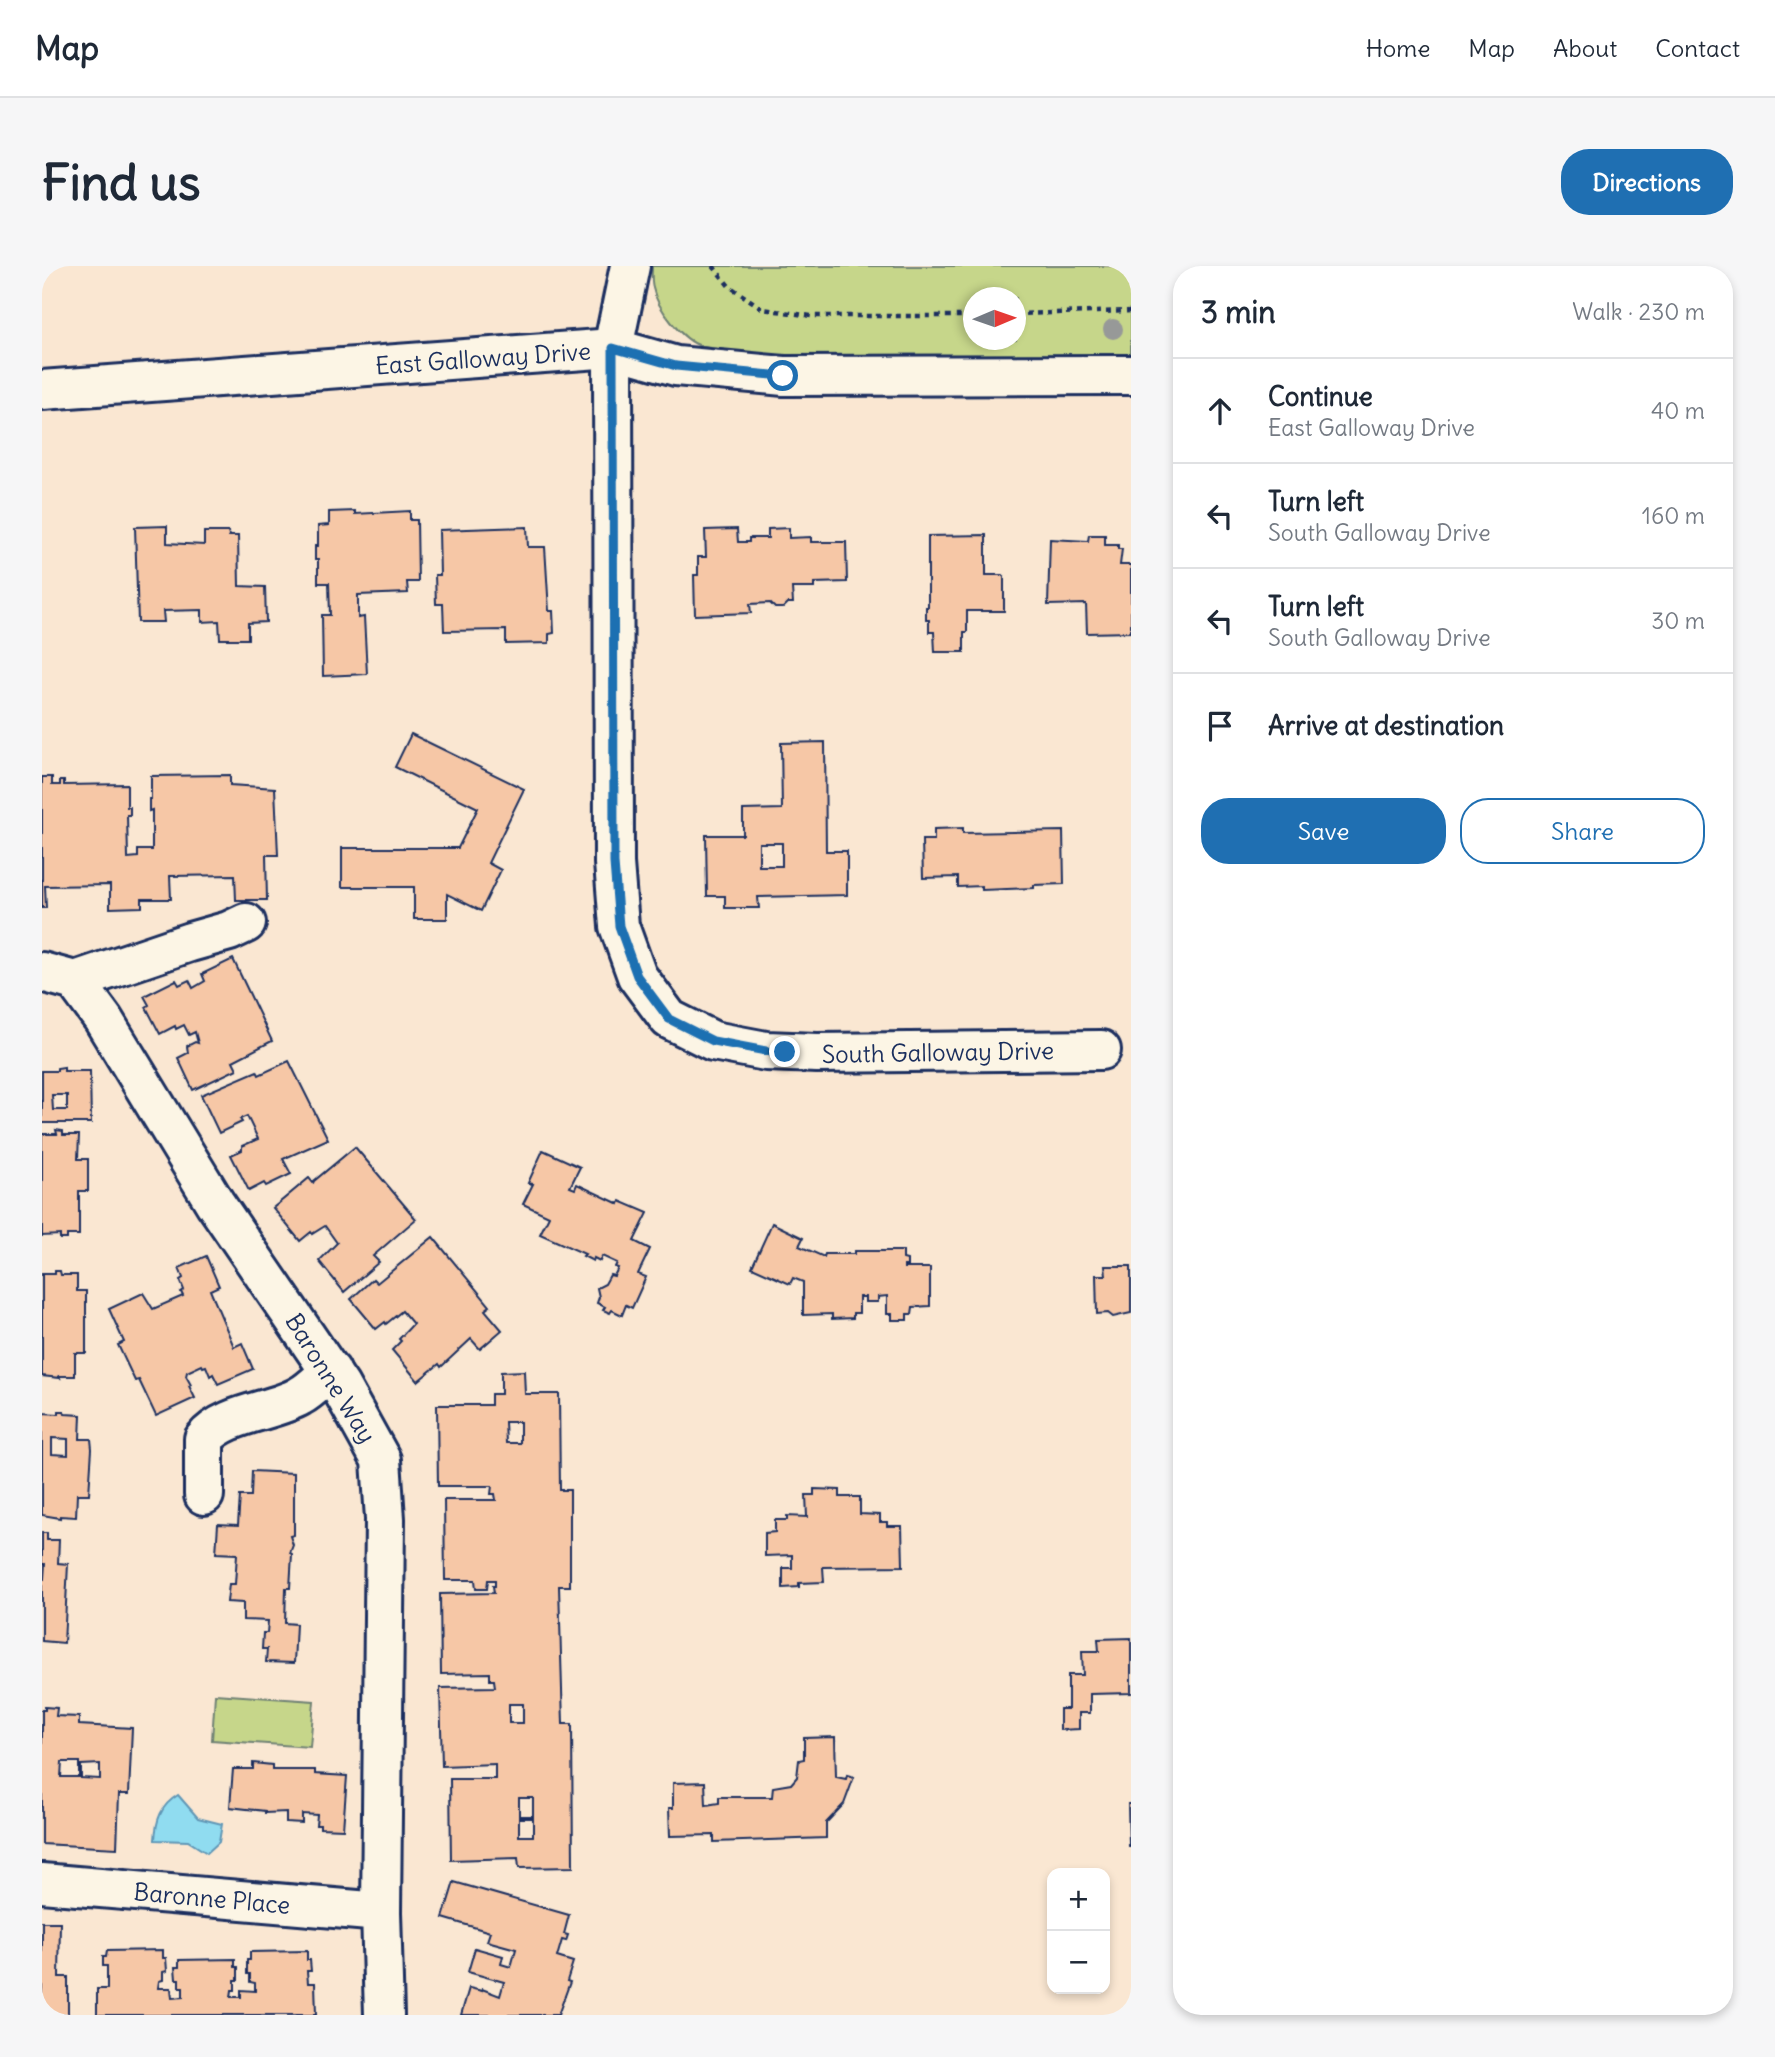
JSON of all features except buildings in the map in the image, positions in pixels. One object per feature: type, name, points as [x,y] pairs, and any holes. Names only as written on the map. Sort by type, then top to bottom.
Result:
[{"type":"street","name":"South Galloway Drive","points":[[630,266],[613,348],[614,863],[619,926],[637,976],[669,1019],[713,1041],[766,1051],[817,1053],[1101,1050]]},
{"type":"street","name":"East Galloway Drive","points":[[42,390],[613,348],[676,366],[783,376],[1131,375]]},
{"type":"street","points":[[58,977],[229,931],[246,923]]},
{"type":"street","name":"Baronne Way","points":[[58,977],[103,1019],[215,1203],[331,1371],[381,1460],[385,1519],[381,1912],[384,2015]]},
{"type":"street","points":[[204,1495],[204,1439],[209,1432],[223,1424],[300,1396],[331,1371]]},
{"type":"street","name":"Baronne Place","points":[[42,1884],[381,1912]]},
{"type":"path","points":[[713,266],[729,286],[763,309],[811,316],[963,316]]},
{"type":"path","points":[[1026,314],[1131,311]]},
{"type":"green space","points":[[652,266],[1131,266],[1131,355],[773,357],[719,350],[694,343],[671,322],[655,296]]},
{"type":"green space","points":[[215,1694],[314,1701],[310,1747],[212,1740]]},
{"type":"water","points":[[178,1795],[198,1818],[222,1824],[219,1842],[207,1853],[188,1841],[155,1840],[160,1814],[167,1803]]},
{"type":"route","points":[[783,376],[676,366],[613,348],[614,863],[619,926],[637,976],[669,1019],[713,1041],[785,1052]]}]
